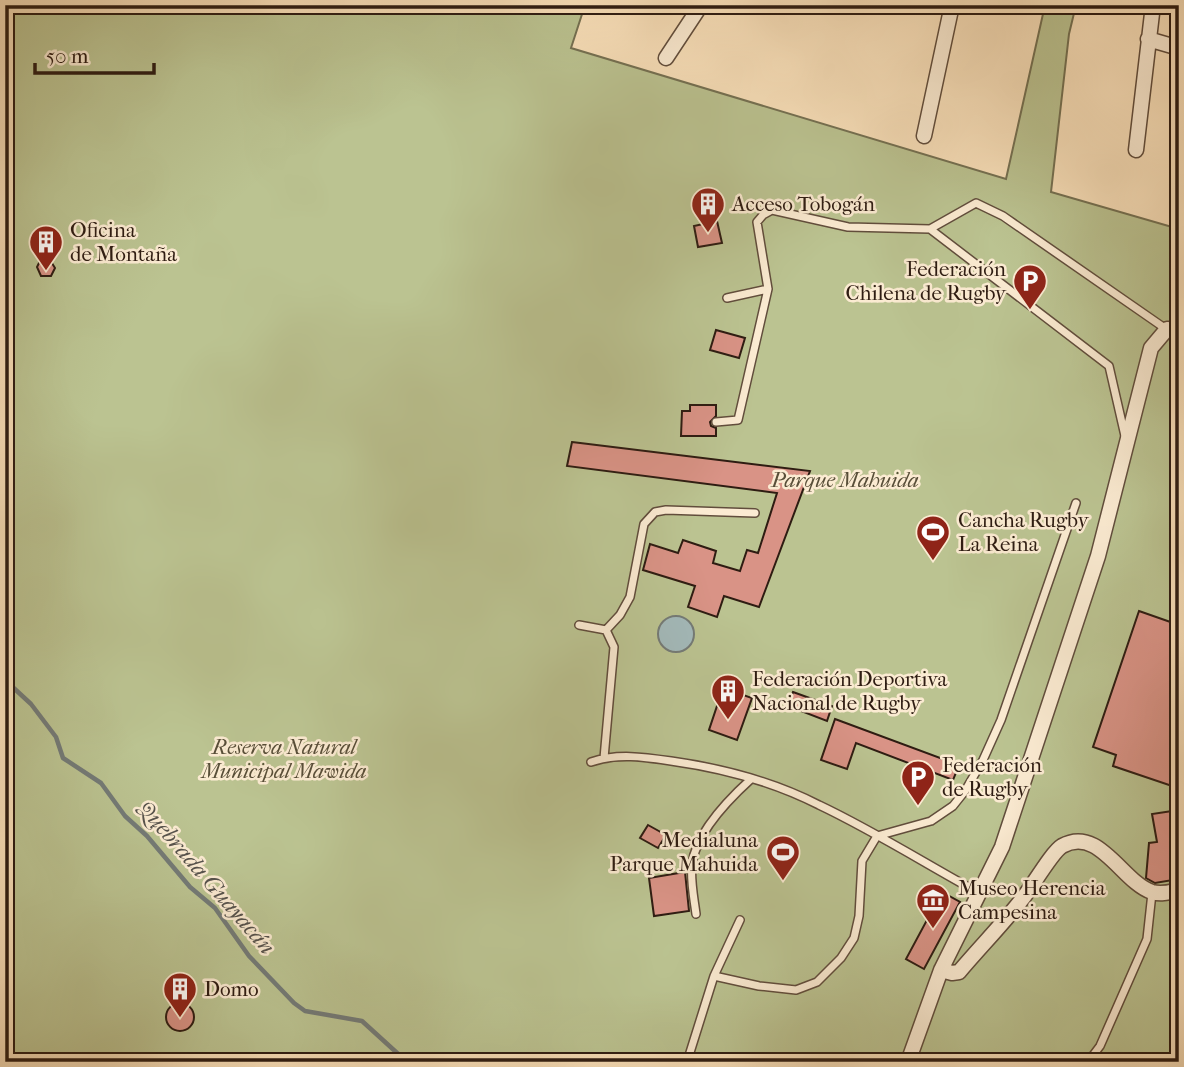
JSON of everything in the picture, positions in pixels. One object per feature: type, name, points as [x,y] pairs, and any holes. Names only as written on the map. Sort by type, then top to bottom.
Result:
[{"type":"street","points":[[666,58],[701,5]]},
{"type":"street","points":[[924,136],[952,5]]},
{"type":"street","points":[[1136,150],[1153,5]]},
{"type":"street","points":[[1148,39],[1179,48]]},
{"type":"street","points":[[908,1062],[940,970],[1002,846],[1098,556],[1151,348],[1173,330]]},
{"type":"street","points":[[940,970],[952,974],[959,972],[1023,899],[1059,848],[1072,842],[1102,850],[1140,886],[1152,892],[1165,894],[1179,890]]},
{"type":"lane","points":[[716,422],[738,420],[768,289],[757,222],[772,210],[848,227],[930,229],[976,203],[1003,216],[1173,330]]},
{"type":"lane","points":[[930,229],[1109,366],[1126,440]]},
{"type":"lane","points":[[727,298],[768,289]]},
{"type":"lane","points":[[714,976],[759,986],[796,990],[817,982],[841,958],[855,938],[862,861],[877,836],[931,821],[953,806],[983,760],[1001,720],[1076,503]]},
{"type":"lane","points":[[606,630],[620,615],[631,597],[644,524],[655,512],[666,510],[755,513]]},
{"type":"lane","points":[[579,625],[606,630]]},
{"type":"lane","points":[[604,758],[614,647],[606,630]]},
{"type":"lane","points":[[591,762],[604,758],[654,758],[700,765],[751,779],[818,804],[979,893]]},
{"type":"lane","points":[[696,914],[692,863],[710,825],[729,799],[751,779]]},
{"type":"lane","points":[[1088,1062],[1100,1046],[1147,939],[1152,892]]},
{"type":"lane","points":[[687,1062],[714,976],[740,920]]},
{"type":"green space","name":"Parque Mahuida","points":[[5,5],[585,5],[571,48],[1006,179],[1045,5],[1076,5],[1069,34],[1051,192],[1179,229],[1179,1062],[5,1062]]},
{"type":"water","points":[[676,616],[688,622],[694,634],[688,646],[676,652],[664,646],[658,634],[664,622]]},
{"type":"building","name":"Acceso Tobogán","points":[[717,221],[722,243],[698,247],[694,226]]},
{"type":"building","name":"Oficina de Montaña","points":[[50,260],[55,268],[51,276],[41,276],[37,267],[40,261]]},
{"type":"building","points":[[716,330],[745,338],[739,358],[710,350]]},
{"type":"building","points":[[690,405],[716,405],[716,416],[710,422],[711,426],[716,428],[716,436],[681,436],[682,411],[690,411]]},
{"type":"building","points":[[572,442],[810,471],[759,607],[724,596],[717,617],[688,607],[695,586],[643,570],[650,544],[678,553],[683,540],[716,551],[713,563],[740,571],[747,550],[758,553],[777,493],[567,466]]},
{"type":"building","points":[[1139,611],[1179,625],[1179,767],[1172,786],[1113,766],[1116,755],[1093,747]]},
{"type":"building","name":"Federación Deportiva Nacional de Rugby","points":[[723,688],[752,698],[737,740],[709,730]]},
{"type":"building","points":[[793,692],[832,706],[827,721],[788,706]]},
{"type":"building","points":[[835,719],[959,765],[953,780],[856,743],[847,769],[821,760]]},
{"type":"building","points":[[1179,810],[1179,879],[1155,883],[1146,878],[1149,843],[1157,842],[1152,814]]},
{"type":"building","points":[[648,825],[666,835],[658,848],[640,838]]},
{"type":"building","points":[[685,872],[689,911],[654,916],[649,878]]},
{"type":"building","name":"Museo Herencia Campesina","points":[[942,892],[960,902],[924,969],[906,959]]},
{"type":"building","name":"Domo","points":[[180,1003],[190,1007],[194,1017],[190,1027],[180,1031],[170,1027],[166,1017],[170,1007]]},
{"type":"waterway","name":"Quebrada Guayacán","points":[[5,680],[31,704],[56,737],[63,758],[101,783],[125,816],[147,836],[190,887],[215,908],[249,956],[294,1003],[305,1011],[362,1021],[407,1062]]},
{"type":"place","name":"Acceso Tobogán","points":[[708,234]]},
{"type":"place","name":"Oficina de Montaña","points":[[46,272]]},
{"type":"place","name":"Federación Chilena de Rugby","points":[[1030,311]]},
{"type":"place","name":"Cancha Rugby La Reina","points":[[933,562]]},
{"type":"place","name":"Federación Deportiva Nacional de Rugby","points":[[728,721]]},
{"type":"place","name":"Federación de Rugby","points":[[918,807]]},
{"type":"place","name":"Medialuna Parque Mahuida","points":[[783,882]]},
{"type":"place","name":"Museo Herencia Campesina","points":[[933,930]]},
{"type":"place","name":"Domo","points":[[180,1019]]},
{"type":"park label","name":"Reserva Natural Municipal Mawida","points":[[284,759]]}]
